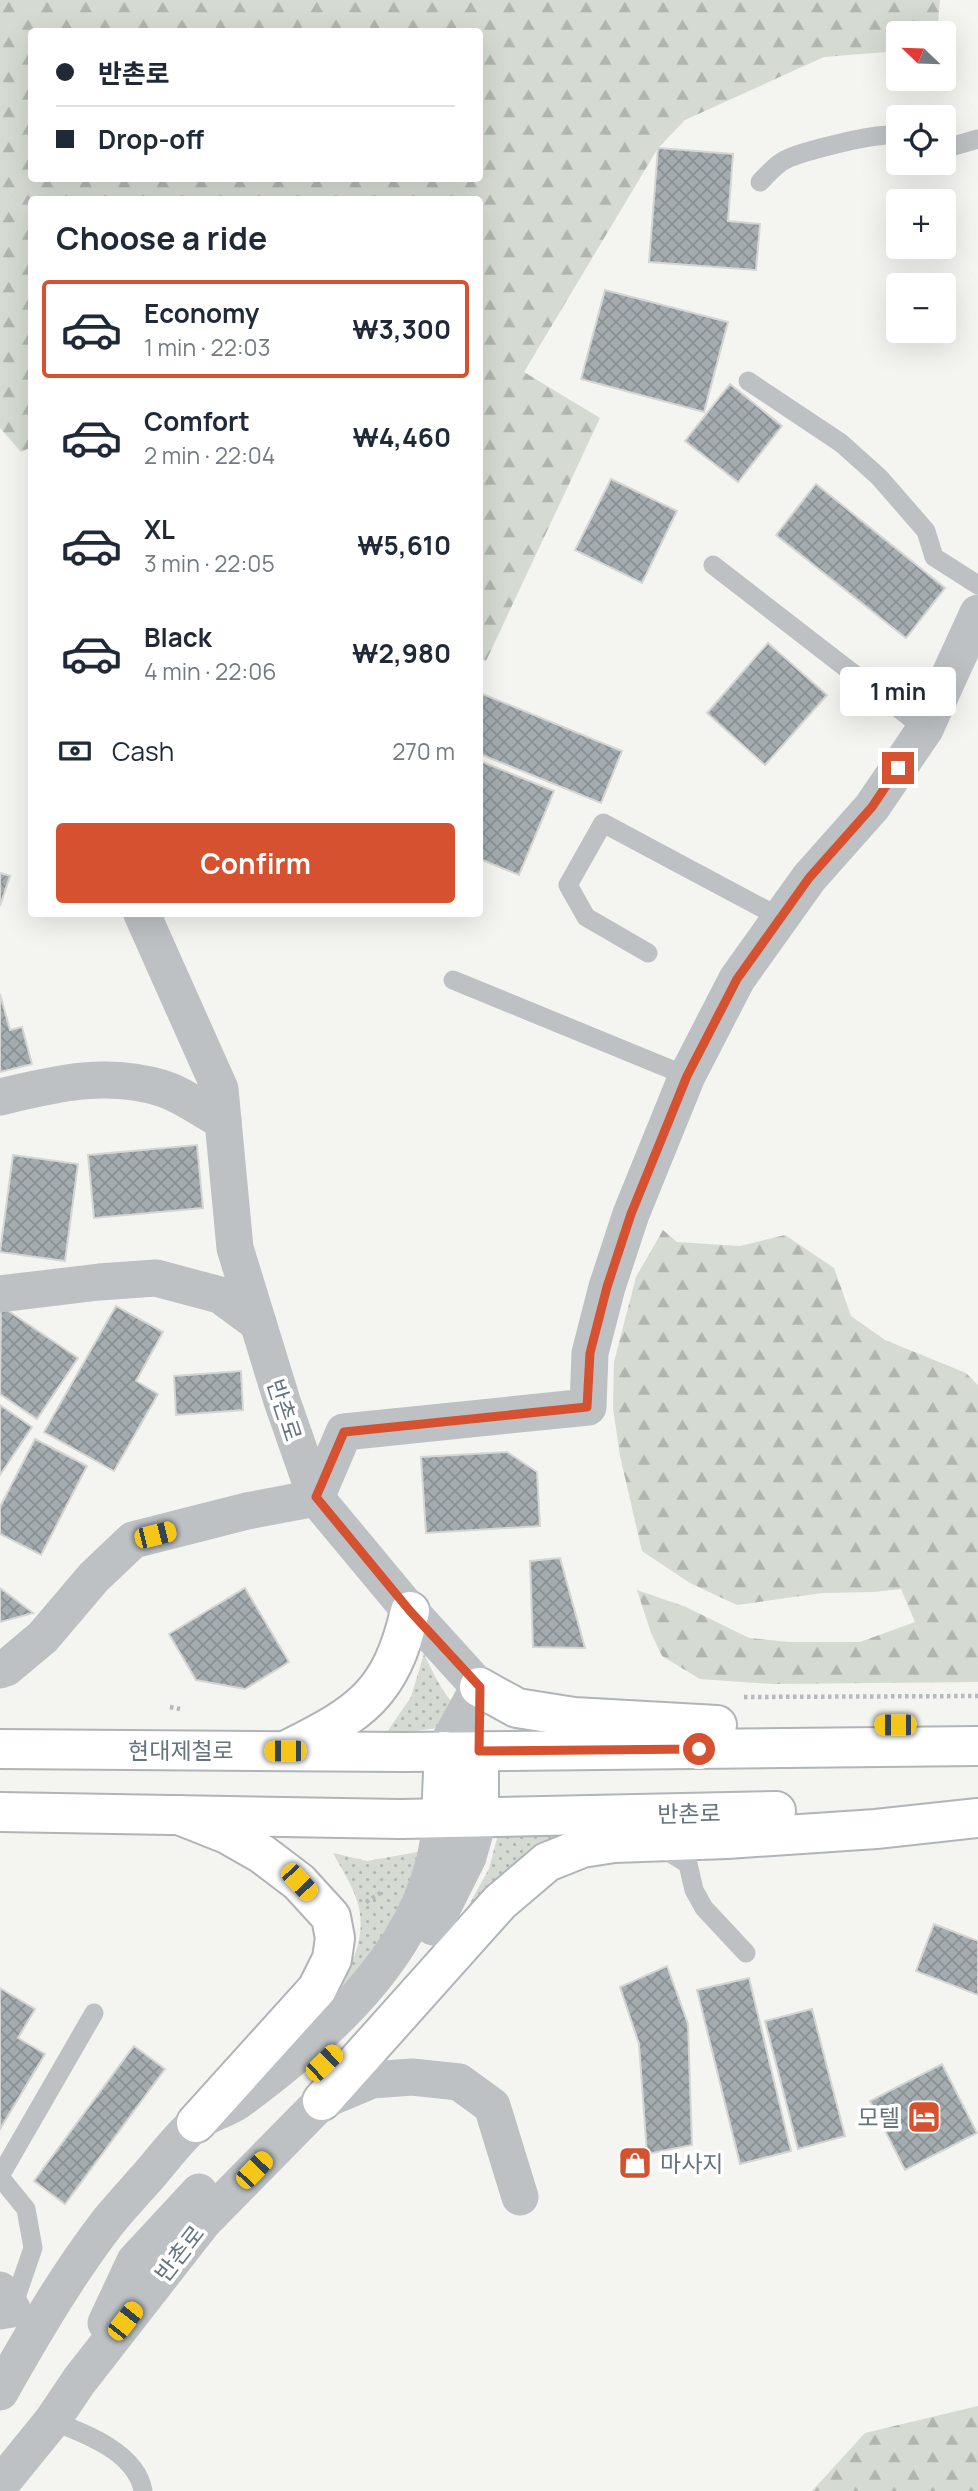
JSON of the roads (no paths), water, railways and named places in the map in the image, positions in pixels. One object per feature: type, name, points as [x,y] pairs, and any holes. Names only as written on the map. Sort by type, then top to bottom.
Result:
[{"type":"main road","points":[[285,1751],[349,1717],[370,1699],[402,1646],[410,1611]]},
{"type":"main road","points":[[480,1687],[517,1708],[574,1717],[702,1725],[978,1725]]},
{"type":"main road","points":[[461,1751],[978,1746]]},
{"type":"main road","name":"현대제철로","points":[[0,1749],[461,1751]]},
{"type":"main road","points":[[461,1751],[479,1817]]},
{"type":"main road","points":[[441,1818],[461,1751]]},
{"type":"main road","name":"반촌로","points":[[179,1815],[401,1819],[978,1809]]},
{"type":"main road","points":[[0,1812],[179,1815],[227,1834],[262,1854],[299,1882],[331,1917],[335,1938],[332,1959],[317,1989],[196,2123]]},
{"type":"main road","points":[[322,2101],[500,1902],[547,1862],[582,1848],[614,1843],[876,1829],[978,1818]]},
{"type":"street","points":[[0,1670],[43,1637],[94,1577],[133,1540],[247,1511],[316,1497],[344,1432],[587,1407],[590,1353],[607,1287],[635,1202],[687,1076],[737,979],[809,878],[872,807],[925,729],[978,613]]},
{"type":"street","name":"반촌로","points":[[143,917],[220,1089],[236,1248],[282,1401],[316,1497],[410,1611],[480,1687]]},
{"type":"street","points":[[0,1097],[37,1088],[104,1078],[162,1088],[223,1121]]},
{"type":"street","points":[[0,1294],[156,1278],[220,1296],[258,1323]]},
{"type":"street","points":[[461,1751],[480,1687]]},
{"type":"street","points":[[79,2381],[135,2261],[236,2151],[373,2016],[407,1976],[468,1857],[479,1817]]},
{"type":"street","points":[[0,2392],[65,2284],[108,2223],[196,2123],[235,2104],[274,2074],[323,2032],[366,1989],[390,1957],[426,1892],[436,1857],[441,1818]]},
{"type":"street","points":[[322,2101],[372,2080],[412,2077],[459,2082],[492,2106],[520,2197]]},
{"type":"street","name":"반촌로","points":[[0,2485],[203,2222],[322,2101]]},
{"type":"lane","points":[[760,182],[784,160],[886,134]]},
{"type":"lane","points":[[956,145],[978,139]]},
{"type":"lane","points":[[748,381],[841,443],[870,468],[926,531],[934,557],[978,585]]},
{"type":"lane","points":[[713,565],[925,729]]},
{"type":"lane","points":[[648,953],[586,917],[568,885],[603,823],[780,918]]},
{"type":"lane","points":[[453,980],[687,1076]]},
{"type":"lane","points":[[652,1842],[688,1864],[694,1889],[704,1908],[746,1953]]},
{"type":"lane","points":[[4,2303],[33,2248],[26,2209],[0,2177],[94,2013]]},
{"type":"lane","points":[[52,2421],[83,2432],[127,2460],[141,2477],[143,2491]]},
{"type":"place","name":"모텔","points":[[924,2117]]},
{"type":"place","name":"마사지","points":[[635,2163]]}]
